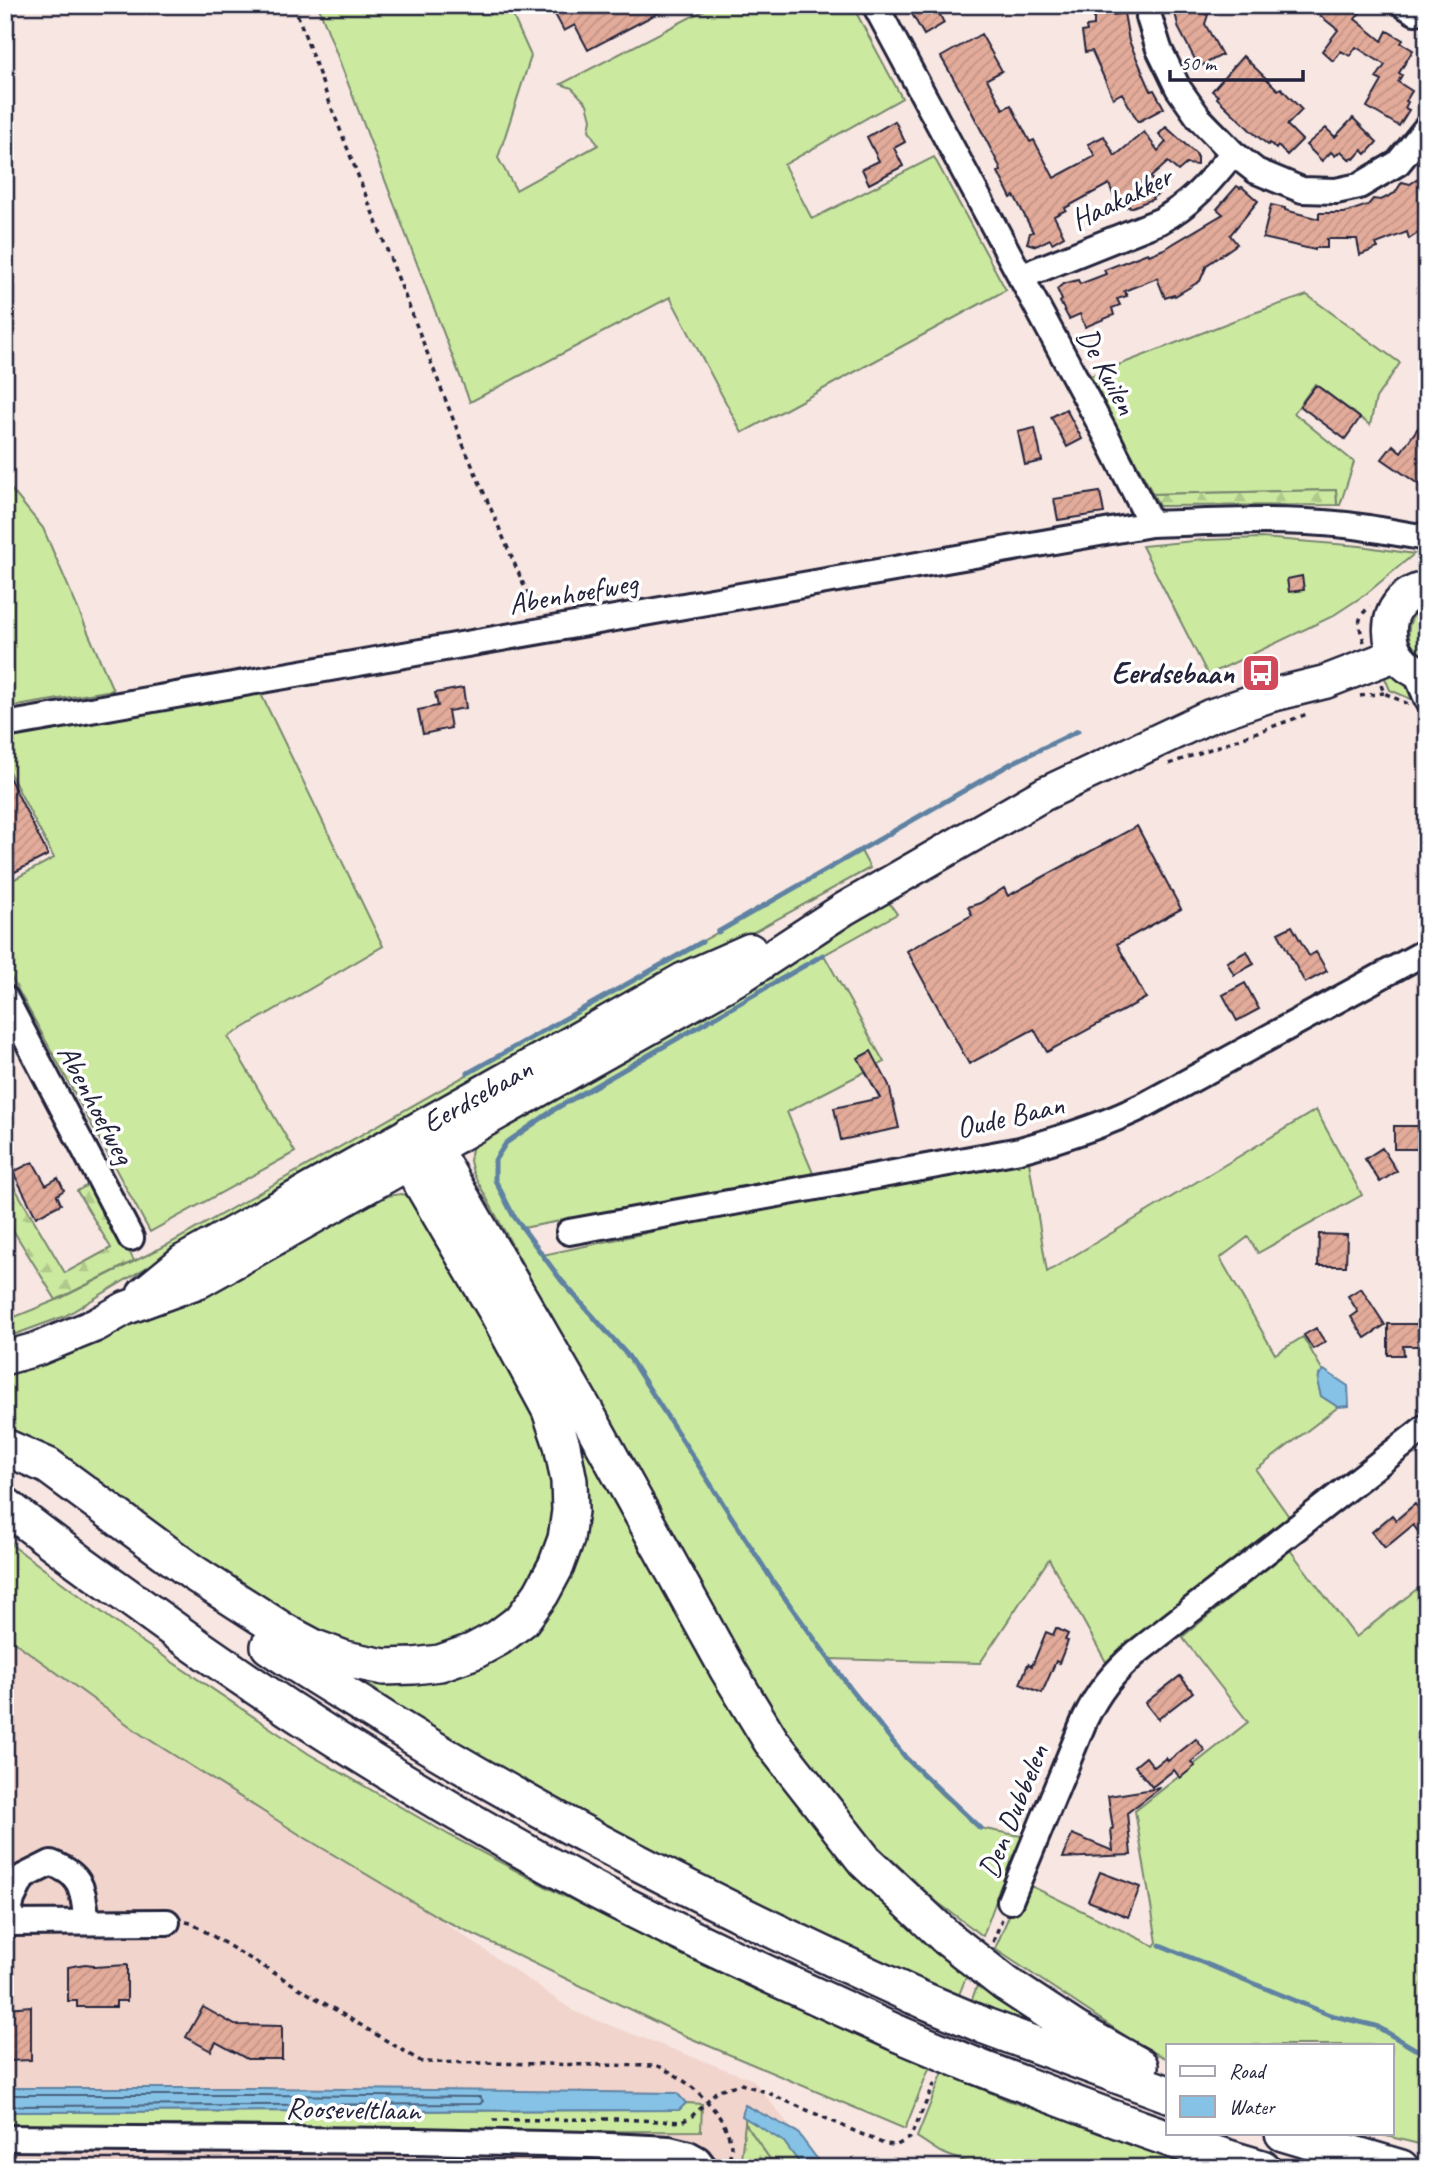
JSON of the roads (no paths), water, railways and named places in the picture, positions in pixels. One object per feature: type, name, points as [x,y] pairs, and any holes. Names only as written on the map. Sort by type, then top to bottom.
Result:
[{"type":"highway","points":[[5,1447],[48,1466],[192,1572],[285,1632],[315,1648],[384,1667],[414,1666],[440,1663],[498,1639],[522,1620],[541,1594],[556,1566],[566,1539],[570,1511],[569,1481],[562,1445],[550,1410],[497,1312],[417,1148]]},
{"type":"highway","points":[[417,1148],[589,1418],[727,1670],[771,1741],[865,1861],[946,1937],[1006,1984],[1076,2030],[1135,2062],[1166,2085]]},
{"type":"highway","points":[[5,1453],[99,1527],[291,1661],[451,1760],[623,1856],[796,1942],[914,1996],[985,2026],[1166,2093]]},
{"type":"highway","points":[[5,1504],[70,1555],[220,1664],[432,1798],[594,1889],[717,1950],[899,2034],[957,2067],[1262,2168]]},
{"type":"highway","points":[[1286,2134],[1401,2168]]},
{"type":"main road","points":[[1411,667],[1391,618],[1398,605],[1409,594],[1427,587]]},
{"type":"main road","name":"Eerdsebaan","points":[[5,1358],[37,1349],[96,1325],[126,1308],[200,1281],[417,1148],[682,980],[844,909],[1044,794],[1210,716],[1268,696],[1411,667]]},
{"type":"street","name":"De Kuilen","points":[[875,5],[1151,524]]},
{"type":"street","points":[[1150,5],[1149,17],[1159,49],[1178,88],[1199,118],[1233,153],[1256,171],[1302,190],[1336,191],[1359,186],[1398,163],[1427,127]]},
{"type":"street","name":"Haakakker","points":[[1021,278],[1177,212],[1194,199],[1233,153]]},
{"type":"street","points":[[1151,524],[1296,522],[1346,525],[1427,538]]},
{"type":"street","name":"Abenhoefweg","points":[[5,725],[1151,524]]},
{"type":"street","name":"Oude Baan","points":[[569,1232],[1020,1150],[1068,1137],[1145,1105],[1427,951]]},
{"type":"street","name":"Abenhoefweg","points":[[5,998],[131,1238]]},
{"type":"street","name":"Den Dubbelen","points":[[1010,1901],[1085,1719],[1098,1693],[1113,1674],[1136,1653],[1427,1426]]},
{"type":"street","points":[[87,1922],[82,1889],[69,1870],[51,1863],[23,1877],[12,1899],[6,1923],[167,1922]]},
{"type":"street","name":"Rooseveltlaan","points":[[5,2138],[548,2144],[669,2149],[689,2154],[701,2164]]},
{"type":"water","points":[[1324,1370],[1348,1386],[1349,1406],[1338,1407],[1321,1396],[1319,1375]]},
{"type":"water","points":[[5,2088],[677,2093],[686,2103],[679,2110],[5,2112]]},
{"type":"water","points":[[745,2105],[797,2132],[824,2168],[803,2168],[784,2142],[742,2116]]},
{"type":"waterway","points":[[718,932],[1012,763],[1078,731]]},
{"type":"waterway","points":[[468,1073],[702,942]]},
{"type":"waterway","points":[[823,955],[555,1109],[506,1143],[495,1160],[495,1180],[513,1215],[561,1280],[629,1357],[774,1583],[850,1688],[906,1758],[980,1828]]},
{"type":"waterway","points":[[1160,1945],[1330,2015],[1376,2026],[1415,2049],[1427,2052]]},
{"type":"place","name":"Eerdsebaan","points":[[1261,673]]}]
